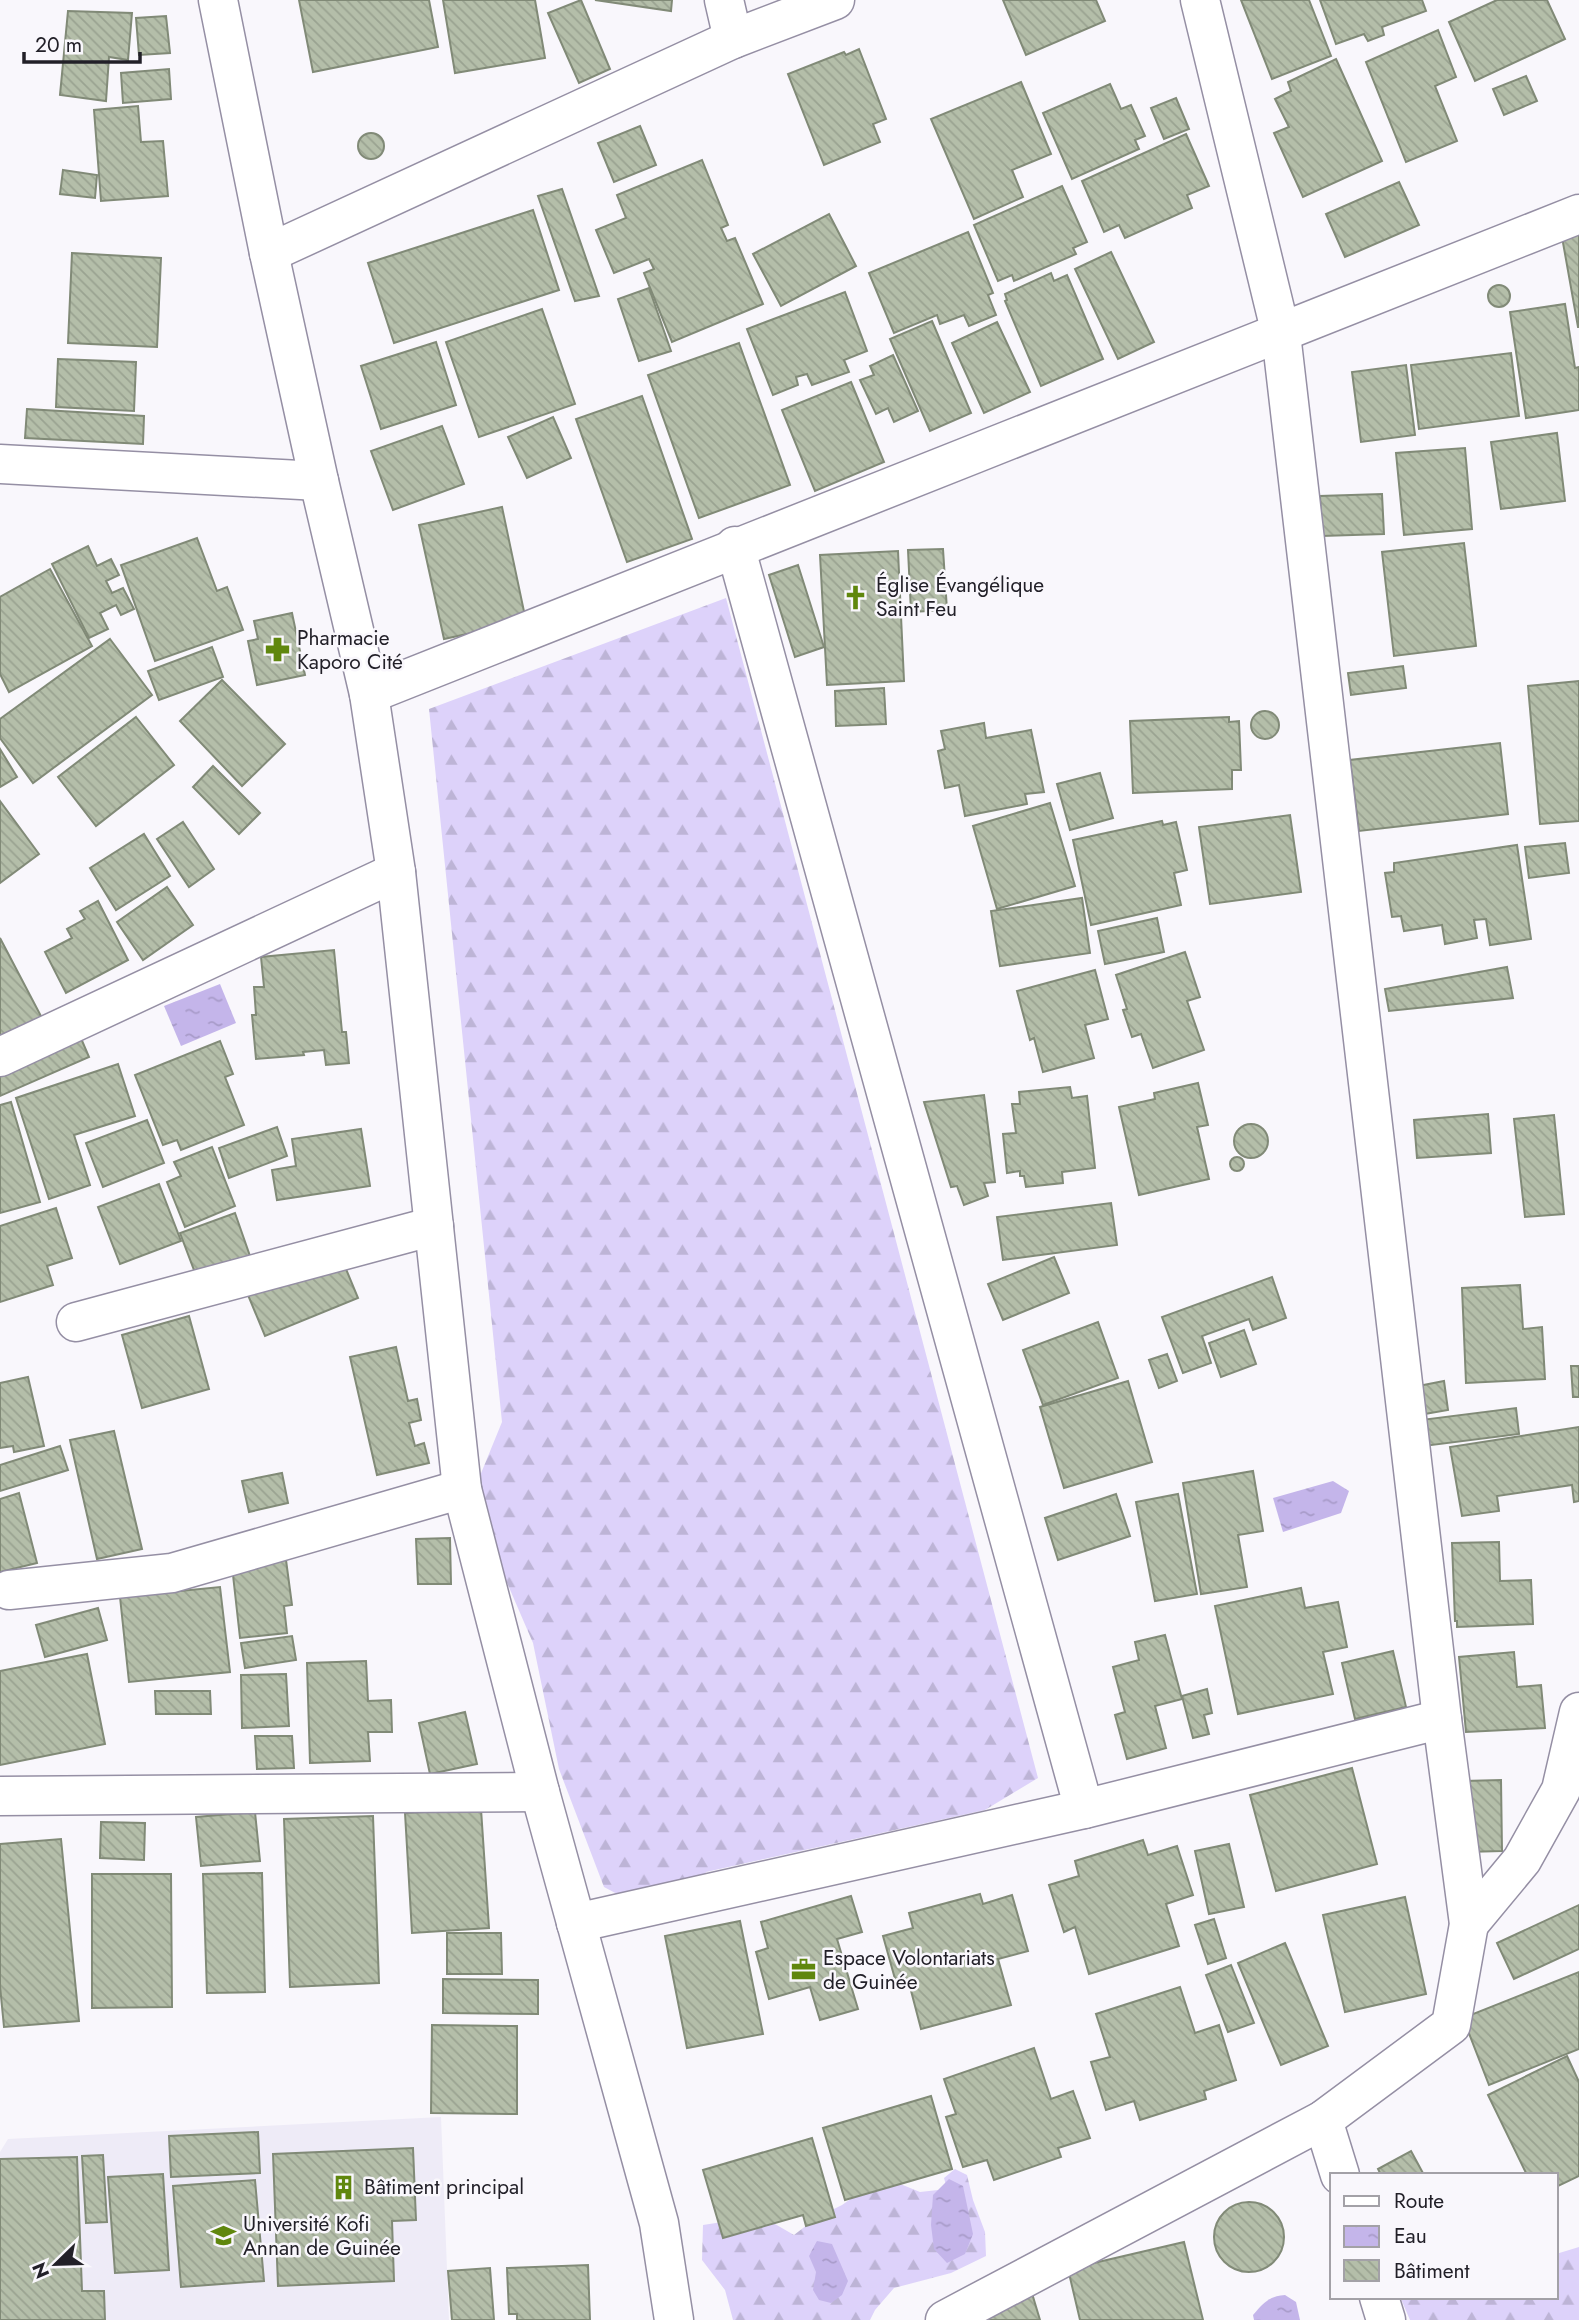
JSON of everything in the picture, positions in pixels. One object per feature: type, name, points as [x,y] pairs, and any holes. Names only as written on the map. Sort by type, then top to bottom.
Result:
[{"type":"street","points":[[218,0],[269,253],[369,694],[396,872],[462,1489],[540,1793],[659,2223],[674,2320]]},
{"type":"street","points":[[724,0],[733,39]]},
{"type":"street","points":[[269,253],[733,39],[835,0]]},
{"type":"street","points":[[945,2320],[1322,2120],[1451,2025],[1469,1924],[1442,1719],[1281,334],[1200,0]]},
{"type":"street","points":[[369,694],[735,546],[1281,334],[1579,214]]},
{"type":"street","points":[[0,464],[319,481]]},
{"type":"street","points":[[735,546],[1084,1809]]},
{"type":"street","points":[[0,1057],[396,872]]},
{"type":"street","points":[[76,1322],[434,1226]]},
{"type":"street","points":[[9,1590],[172,1573],[462,1489]]},
{"type":"street","points":[[1469,1924],[1522,1860],[1561,1790],[1579,1712]]},
{"type":"street","points":[[576,1923],[1084,1809],[1442,1719]]},
{"type":"street","points":[[0,1796],[540,1793]]},
{"type":"street","points":[[1322,2120],[1339,2173]]},
{"type":"street","points":[[1379,2299],[1386,2320]]},
{"type":"shaded area","name":"Université Kofi Annan de Guinée","points":[[441,2117],[449,2320],[0,2320],[0,2152],[8,2139]]},
{"type":"green space","points":[[726,598],[1038,1778],[985,1810],[706,1872],[692,1913],[655,1914],[604,1887],[559,1769],[533,1643],[483,1527],[475,1488],[502,1422],[429,709]]},
{"type":"green space","points":[[955,2169],[967,2175],[985,2232],[986,2256],[951,2273],[894,2288],[870,2320],[733,2320],[725,2290],[702,2260],[703,2225],[761,2216],[794,2235],[816,2218],[842,2205],[868,2187],[888,2179],[920,2192],[947,2189],[944,2178]]},
{"type":"green space","points":[[1579,2247],[1579,2320],[1410,2320],[1401,2299],[1558,2299],[1558,2253]]},
{"type":"water","points":[[220,984],[236,1023],[181,1046],[164,1006]]},
{"type":"water","points":[[1333,1481],[1349,1491],[1341,1513],[1283,1532],[1273,1498]]},
{"type":"water","points":[[949,2179],[963,2186],[973,2234],[965,2254],[947,2263],[934,2249],[931,2225],[933,2195]]},
{"type":"water","points":[[817,2241],[832,2244],[848,2281],[842,2295],[831,2303],[819,2300],[813,2290],[816,2272],[809,2256]]},
{"type":"water","points":[[1285,2295],[1296,2302],[1300,2320],[1254,2320],[1253,2315],[1267,2301]]},
{"type":"building","points":[[299,0],[429,0],[438,47],[313,72]]},
{"type":"building","points":[[443,0],[535,0],[545,58],[455,73]]},
{"type":"building","points":[[581,0],[610,69],[579,83],[548,13]]},
{"type":"building","points":[[595,0],[672,0],[671,11]]},
{"type":"building","points":[[1003,0],[1096,0],[1105,21],[1026,55]]},
{"type":"building","points":[[1241,0],[1309,0],[1331,56],[1272,79]]},
{"type":"building","points":[[1320,0],[1422,0],[1426,11],[1382,27],[1384,35],[1368,41],[1364,34],[1336,44]]},
{"type":"building","points":[[1497,0],[1547,0],[1565,39],[1475,81],[1449,22]]},
{"type":"building","points":[[68,11],[132,13],[128,60],[109,57],[106,101],[60,95]]},
{"type":"building","points":[[166,16],[170,53],[139,55],[136,18]]},
{"type":"building","points":[[1438,30],[1456,77],[1435,86],[1457,141],[1406,162],[1366,62]]},
{"type":"building","points":[[859,49],[886,119],[873,124],[880,142],[824,165],[788,74],[844,52],[846,55]]},
{"type":"building","points":[[1336,59],[1382,161],[1303,197],[1274,133],[1289,127],[1275,99],[1291,91],[1288,82]]},
{"type":"building","points":[[169,69],[171,99],[123,103],[121,73]]},
{"type":"building","points":[[1526,76],[1537,101],[1504,115],[1493,89]]},
{"type":"building","points":[[1021,82],[1051,154],[1012,170],[1023,197],[974,219],[931,119]]},
{"type":"building","points":[[1110,84],[1121,109],[1131,105],[1145,136],[1135,140],[1139,149],[1072,179],[1043,113]]},
{"type":"building","points":[[1176,98],[1189,129],[1164,139],[1151,108]]},
{"type":"building","points":[[138,106],[141,142],[163,141],[168,196],[101,201],[94,110]]},
{"type":"building","points":[[640,126],[656,165],[614,182],[598,143]]},
{"type":"building","points":[[371,133],[380,137],[384,146],[380,155],[371,159],[362,155],[358,146],[362,137]]},
{"type":"building","points":[[1186,134],[1209,186],[1187,195],[1192,208],[1125,238],[1119,225],[1104,232],[1082,181]]},
{"type":"building","points":[[702,160],[728,225],[721,228],[727,241],[735,238],[763,304],[672,342],[644,273],[654,269],[649,259],[614,273],[596,230],[626,218],[617,195]]},
{"type":"building","points":[[63,170],[97,175],[95,198],[60,194]]},
{"type":"building","points":[[1399,182],[1419,225],[1345,257],[1326,214]]},
{"type":"building","points":[[1062,186],[1087,242],[1073,248],[1076,254],[1014,281],[1012,275],[998,281],[974,225]]},
{"type":"building","points":[[562,189],[599,296],[575,301],[538,196]]},
{"type":"building","points":[[533,210],[559,290],[394,343],[368,263]]},
{"type":"building","points":[[829,214],[856,266],[781,306],[753,254]]},
{"type":"building","points":[[968,232],[993,293],[988,295],[996,315],[969,326],[964,315],[940,324],[937,315],[894,333],[869,273]]},
{"type":"building","points":[[1579,234],[1579,327],[1578,327],[1562,237]]},
{"type":"building","points":[[1111,252],[1154,342],[1118,359],[1075,269]]},
{"type":"building","points":[[72,253],[161,258],[157,347],[68,343]]},
{"type":"building","points":[[1051,273],[1054,281],[1067,275],[1103,359],[1041,386],[1005,301],[1005,294]]},
{"type":"building","points":[[1499,285],[1507,288],[1510,296],[1507,304],[1499,307],[1491,304],[1488,296],[1491,288]]},
{"type":"building","points":[[649,288],[671,351],[639,361],[618,299]]},
{"type":"building","points":[[845,292],[867,351],[844,360],[849,372],[812,385],[807,374],[796,377],[798,385],[773,395],[747,329]]},
{"type":"building","points":[[1565,304],[1575,368],[1579,367],[1579,410],[1526,418],[1510,312]]},
{"type":"building","points":[[542,309],[575,404],[479,437],[446,342]]},
{"type":"building","points":[[932,321],[971,413],[930,431],[890,339]]},
{"type":"building","points":[[997,322],[1030,392],[984,413],[952,343]]},
{"type":"building","points":[[436,342],[456,405],[381,429],[361,366]]},
{"type":"building","points":[[739,343],[790,485],[699,518],[648,375]]},
{"type":"building","points":[[1511,353],[1519,416],[1419,429],[1411,365]]},
{"type":"building","points":[[893,355],[918,411],[894,422],[888,408],[876,414],[860,380],[874,375],[870,366]]},
{"type":"building","points":[[58,359],[136,362],[134,411],[56,407]]},
{"type":"building","points":[[1406,365],[1415,435],[1361,442],[1352,372]]},
{"type":"building","points":[[851,382],[884,462],[815,491],[782,410]]},
{"type":"building","points":[[642,396],[692,539],[627,562],[576,419]]},
{"type":"building","points":[[27,409],[144,416],[143,444],[25,438]]},
{"type":"building","points":[[553,417],[571,458],[527,478],[508,437]]},
{"type":"building","points":[[442,426],[464,484],[393,510],[371,451]]},
{"type":"building","points":[[1557,433],[1565,501],[1501,509],[1491,442]]},
{"type":"building","points":[[1465,448],[1472,529],[1404,535],[1396,453]]},
{"type":"building","points":[[1382,494],[1384,534],[1322,536],[1320,496]]},
{"type":"building","points":[[502,507],[526,621],[444,639],[419,525]]},
{"type":"building","points":[[197,538],[217,591],[227,587],[243,630],[155,661],[121,565]]},
{"type":"building","points":[[1464,543],[1476,646],[1394,656],[1382,552]]},
{"type":"building","points":[[88,546],[97,566],[111,559],[119,575],[106,581],[112,593],[123,588],[134,609],[121,615],[116,605],[100,613],[108,629],[89,638],[52,564]]},
{"type":"building","points":[[943,549],[947,610],[911,612],[908,550]]},
{"type":"building","points":[[898,551],[904,681],[827,685],[820,555]]},
{"type":"building","points":[[798,565],[824,647],[795,657],[769,575]]},
{"type":"building","points":[[50,569],[92,646],[9,692],[0,674],[0,597]]},
{"type":"building","points":[[292,613],[305,675],[257,685],[248,641],[258,639],[254,621]]},
{"type":"building","points":[[110,639],[152,695],[33,783],[0,738],[0,719]]},
{"type":"building","points":[[212,647],[223,677],[159,700],[148,671]]},
{"type":"building","points":[[1403,666],[1406,688],[1351,695],[1348,673]]},
{"type":"building","points":[[222,680],[285,744],[242,786],[180,721]]},
{"type":"building","points":[[1579,681],[1579,821],[1540,824],[1528,686]]},
{"type":"building","points":[[884,688],[886,724],[836,726],[835,691]]},
{"type":"building","points":[[1265,711],[1275,715],[1279,725],[1275,735],[1265,739],[1255,735],[1251,725],[1255,715]]},
{"type":"building","points":[[136,717],[174,765],[96,826],[58,777]]},
{"type":"building","points":[[1229,717],[1229,722],[1239,721],[1241,770],[1232,770],[1232,789],[1133,793],[1130,721]]},
{"type":"building","points":[[984,723],[986,738],[1031,730],[1044,792],[1025,794],[1027,804],[965,816],[959,785],[945,788],[938,751],[945,749],[941,731]]},
{"type":"building","points":[[1500,743],[1508,814],[1359,831],[1350,760]]},
{"type":"building","points":[[0,749],[17,777],[0,787]]},
{"type":"building","points":[[213,766],[260,813],[239,834],[193,787]]},
{"type":"building","points":[[1100,773],[1113,818],[1070,830],[1057,784]]},
{"type":"building","points":[[0,801],[39,854],[0,883]]},
{"type":"building","points":[[1050,803],[1075,886],[997,909],[973,826]]},
{"type":"building","points":[[1290,815],[1301,892],[1210,904],[1199,827]]},
{"type":"building","points":[[1162,821],[1163,825],[1176,822],[1187,870],[1174,873],[1181,905],[1091,925],[1073,840]]},
{"type":"building","points":[[183,822],[214,869],[189,887],[157,839]]},
{"type":"building","points":[[144,834],[170,876],[116,910],[90,868]]},
{"type":"building","points":[[1565,843],[1569,873],[1529,878],[1525,847]]},
{"type":"building","points":[[1517,845],[1531,939],[1490,945],[1486,919],[1474,920],[1477,938],[1445,944],[1442,925],[1404,931],[1401,916],[1392,917],[1385,873],[1394,872],[1394,863]]},
{"type":"building","points":[[167,887],[193,925],[143,960],[117,922]]},
{"type":"building","points":[[1082,898],[1090,953],[1000,966],[991,911]]},
{"type":"building","points":[[98,901],[128,960],[66,993],[45,952],[72,938],[67,929],[85,919],[80,911]]},
{"type":"building","points":[[1157,918],[1164,952],[1105,964],[1098,931]]},
{"type":"building","points":[[0,938],[43,1020],[0,1043]]},
{"type":"building","points":[[334,950],[342,1032],[346,1032],[349,1063],[326,1065],[324,1050],[303,1052],[304,1055],[256,1059],[252,1015],[256,1015],[254,987],[264,987],[261,957]]},
{"type":"building","points":[[1185,952],[1200,997],[1187,1001],[1204,1050],[1153,1068],[1141,1034],[1132,1037],[1123,1010],[1127,1009],[1116,975]]},
{"type":"building","points":[[1507,967],[1513,998],[1389,1011],[1385,989]]},
{"type":"building","points":[[1095,970],[1108,1019],[1085,1025],[1094,1058],[1043,1072],[1034,1038],[1030,1040],[1017,991]]},
{"type":"building","points":[[77,1029],[89,1057],[0,1096],[0,1063]]},
{"type":"building","points":[[220,1041],[233,1074],[225,1077],[244,1125],[181,1150],[177,1140],[163,1145],[135,1075]]},
{"type":"building","points":[[118,1064],[135,1116],[74,1135],[90,1185],[49,1199],[16,1098]]},
{"type":"building","points":[[1198,1083],[1208,1125],[1197,1127],[1209,1179],[1139,1195],[1119,1107],[1155,1099],[1154,1093]]},
{"type":"building","points":[[1070,1087],[1072,1098],[1087,1096],[1095,1168],[1062,1172],[1063,1183],[1026,1187],[1020,1171],[1007,1173],[1003,1134],[1016,1133],[1012,1104],[1020,1104],[1019,1092]]},
{"type":"building","points":[[984,1095],[995,1182],[984,1183],[988,1196],[964,1205],[957,1186],[951,1187],[924,1102]]},
{"type":"building","points":[[11,1102],[40,1202],[0,1213],[0,1105]]},
{"type":"building","points":[[1488,1114],[1491,1153],[1417,1158],[1414,1120]]},
{"type":"building","points":[[1554,1115],[1564,1214],[1525,1217],[1514,1119]]},
{"type":"building","points":[[147,1120],[164,1163],[103,1187],[86,1143]]},
{"type":"building","points":[[1251,1124],[1263,1129],[1268,1141],[1263,1153],[1251,1158],[1239,1153],[1234,1141],[1239,1129]]},
{"type":"building","points":[[277,1127],[287,1156],[229,1178],[219,1148]]},
{"type":"building","points":[[361,1129],[370,1186],[277,1200],[272,1170],[296,1166],[292,1139]]},
{"type":"building","points":[[212,1147],[235,1206],[185,1227],[167,1182],[181,1176],[174,1162]]},
{"type":"building","points":[[1234,1157],[1240,1157],[1244,1164],[1240,1171],[1234,1171],[1230,1167],[1230,1161]]},
{"type":"building","points":[[159,1184],[181,1241],[120,1264],[98,1207]]},
{"type":"building","points":[[1111,1203],[1117,1245],[1003,1260],[997,1217]]},
{"type":"building","points":[[56,1208],[72,1258],[47,1266],[53,1285],[0,1302],[0,1226]]},
{"type":"building","points":[[235,1213],[251,1259],[197,1278],[180,1233]]},
{"type":"building","points":[[341,1257],[358,1298],[265,1336],[248,1295]]},
{"type":"building","points":[[1054,1257],[1069,1293],[1003,1320],[988,1284]]},
{"type":"building","points":[[1272,1277],[1286,1318],[1253,1330],[1249,1319],[1202,1336],[1211,1363],[1183,1373],[1162,1317]]},
{"type":"building","points":[[1520,1285],[1523,1329],[1542,1327],[1545,1379],[1466,1383],[1462,1288]]},
{"type":"building","points":[[189,1316],[209,1389],[142,1408],[122,1335]]},
{"type":"building","points":[[1098,1322],[1118,1378],[1043,1405],[1023,1350]]},
{"type":"building","points":[[1244,1330],[1256,1364],[1221,1377],[1209,1343]]},
{"type":"building","points":[[396,1347],[408,1401],[417,1399],[421,1420],[409,1423],[415,1446],[424,1443],[429,1463],[377,1475],[350,1357]]},
{"type":"building","points":[[1167,1354],[1177,1381],[1159,1388],[1149,1360]]},
{"type":"building","points":[[1571,1366],[1579,1366],[1579,1397],[1573,1397]]},
{"type":"building","points":[[28,1377],[44,1446],[14,1452],[13,1446],[0,1448],[0,1383]]},
{"type":"building","points":[[1128,1381],[1152,1462],[1064,1488],[1040,1407]]},
{"type":"building","points":[[1444,1381],[1448,1410],[1413,1416],[1408,1388]]},
{"type":"building","points":[[1516,1408],[1519,1434],[1424,1446],[1421,1420]]},
{"type":"building","points":[[1579,1427],[1579,1501],[1574,1502],[1572,1485],[1497,1496],[1499,1511],[1462,1516],[1450,1447]]},
{"type":"building","points":[[114,1431],[142,1549],[97,1559],[70,1440]]},
{"type":"building","points":[[60,1446],[68,1470],[0,1491],[0,1465]]},
{"type":"building","points":[[1253,1471],[1263,1531],[1238,1535],[1247,1587],[1201,1594],[1183,1483]]},
{"type":"building","points":[[282,1473],[288,1503],[249,1512],[242,1481]]},
{"type":"building","points":[[19,1493],[37,1563],[0,1572],[0,1499]]},
{"type":"building","points":[[1116,1494],[1130,1536],[1058,1560],[1045,1518]]},
{"type":"building","points":[[1178,1494],[1197,1594],[1155,1601],[1136,1502]]},
{"type":"building","points":[[450,1538],[451,1584],[418,1584],[416,1539]]},
{"type":"building","points":[[1499,1542],[1500,1581],[1531,1580],[1533,1624],[1457,1627],[1452,1543]]},
{"type":"building","points":[[286,1560],[292,1605],[284,1606],[287,1633],[240,1638],[232,1566]]},
{"type":"building","points":[[220,1587],[230,1672],[129,1682],[120,1597]]},
{"type":"building","points":[[1301,1588],[1305,1608],[1338,1602],[1347,1647],[1323,1652],[1333,1694],[1238,1714],[1215,1606]]},
{"type":"building","points":[[98,1608],[107,1640],[45,1657],[36,1625]]},
{"type":"building","points":[[1165,1635],[1182,1699],[1155,1706],[1166,1748],[1127,1759],[1115,1715],[1125,1712],[1113,1667],[1139,1660],[1135,1642]]},
{"type":"building","points":[[292,1636],[296,1660],[245,1668],[241,1643]]},
{"type":"building","points":[[1393,1651],[1406,1707],[1355,1719],[1342,1663]]},
{"type":"building","points":[[1514,1652],[1517,1687],[1541,1685],[1545,1728],[1466,1732],[1459,1657]]},
{"type":"building","points":[[87,1654],[105,1744],[0,1765],[0,1671]]},
{"type":"building","points":[[366,1661],[368,1701],[391,1700],[392,1732],[368,1732],[370,1761],[310,1763],[307,1663]]},
{"type":"building","points":[[286,1674],[289,1726],[242,1728],[241,1675]]},
{"type":"building","points":[[1207,1689],[1212,1713],[1204,1715],[1209,1734],[1193,1738],[1182,1696]]},
{"type":"building","points":[[155,1691],[210,1691],[211,1714],[156,1714]]},
{"type":"building","points":[[465,1712],[477,1764],[430,1774],[419,1723]]},
{"type":"building","points":[[255,1736],[292,1736],[294,1768],[257,1769]]},
{"type":"building","points":[[1352,1768],[1377,1864],[1276,1891],[1250,1795]]},
{"type":"building","points":[[1501,1780],[1502,1851],[1465,1852],[1464,1781]]},
{"type":"building","points":[[481,1809],[489,1928],[412,1933],[405,1813]]},
{"type":"building","points":[[255,1812],[260,1861],[201,1866],[196,1817]]},
{"type":"building","points":[[373,1816],[379,1983],[290,1987],[284,1819]]},
{"type":"building","points":[[101,1822],[145,1823],[144,1860],[100,1858]]},
{"type":"building","points":[[61,1839],[79,2021],[4,2027],[0,1986],[0,1844]]},
{"type":"building","points":[[1143,1840],[1148,1855],[1177,1846],[1193,1895],[1166,1904],[1179,1946],[1089,1974],[1075,1927],[1064,1932],[1049,1885],[1079,1876],[1075,1861]]},
{"type":"building","points":[[1229,1844],[1244,1907],[1209,1914],[1195,1851]]},
{"type":"building","points":[[262,1873],[265,1992],[207,1993],[203,1874]]},
{"type":"building","points":[[92,1874],[171,1874],[172,2007],[92,2008]]},
{"type":"building","points":[[980,1894],[983,1904],[1012,1895],[1028,1951],[998,1959],[1011,2005],[921,2029],[909,1983],[897,1986],[883,1936],[913,1928],[909,1913]]},
{"type":"building","name":"Espace Volontariats de Guinée","points":[[851,1896],[862,1932],[837,1939],[858,2009],[820,2020],[810,1987],[769,1999],[756,1952],[768,1948],[761,1922]]},
{"type":"building","points":[[1405,1897],[1426,1994],[1345,2012],[1323,1915]]},
{"type":"building","points":[[1579,1905],[1579,1949],[1514,1979],[1497,1943]]},
{"type":"building","points":[[1214,1919],[1226,1958],[1208,1964],[1195,1925]]},
{"type":"building","points":[[740,1921],[763,2034],[687,2048],[665,1936]]},
{"type":"building","points":[[447,1933],[501,1933],[502,1974],[447,1974]]},
{"type":"building","points":[[1285,1943],[1328,2046],[1281,2065],[1238,1963]]},
{"type":"building","points":[[1231,1965],[1254,2023],[1228,2032],[1206,1975]]},
{"type":"building","points":[[1579,1972],[1579,2049],[1489,2085],[1463,2018]]},
{"type":"building","points":[[443,1979],[538,1980],[538,2014],[443,2013]]},
{"type":"building","points":[[1180,1987],[1195,2033],[1219,2025],[1236,2080],[1204,2091],[1206,2099],[1140,2120],[1134,2101],[1106,2110],[1091,2062],[1110,2057],[1096,2014]]},
{"type":"building","points":[[432,2025],[517,2026],[517,2114],[431,2113]]},
{"type":"building","points":[[1034,2048],[1051,2099],[1073,2091],[1090,2138],[1058,2148],[1061,2157],[994,2180],[987,2160],[963,2167],[946,2117],[956,2114],[944,2079]]},
{"type":"building","points":[[1567,2056],[1579,2082],[1579,2176],[1558,2186],[1558,2173],[1526,2173],[1488,2095]]},
{"type":"building","points":[[931,2096],[952,2169],[845,2200],[823,2128]]},
{"type":"building","points":[[258,2132],[260,2173],[171,2177],[169,2136]]},
{"type":"building","points":[[812,2138],[835,2217],[806,2226],[803,2215],[723,2238],[703,2170]]},
{"type":"building","name":"Bâtiment principal","points":[[413,2148],[416,2220],[392,2221],[394,2281],[278,2286],[273,2154]]},
{"type":"building","points":[[1411,2151],[1423,2173],[1380,2173],[1378,2169]]},
{"type":"building","points":[[103,2155],[107,2222],[86,2223],[82,2156]]},
{"type":"building","points":[[77,2157],[82,2291],[104,2291],[105,2320],[0,2320],[0,2159]]},
{"type":"building","points":[[163,2174],[169,2270],[115,2273],[108,2177]]},
{"type":"building","points":[[255,2180],[264,2281],[181,2287],[173,2186]]},
{"type":"building","points":[[1249,2202],[1274,2212],[1284,2237],[1274,2262],[1249,2272],[1224,2262],[1214,2237],[1224,2212]]},
{"type":"building","points":[[1184,2242],[1203,2320],[1080,2320],[1068,2269]]},
{"type":"building","points":[[588,2265],[590,2320],[517,2320],[517,2314],[509,2314],[507,2268]]},
{"type":"building","points":[[490,2268],[494,2320],[452,2320],[448,2271]]},
{"type":"building","points":[[1031,2290],[1040,2320],[988,2320],[983,2304]]},
{"type":"place","name":"Église Évangélique Saint Feu","points":[[856,597]]},
{"type":"place","name":"Pharmacie Kaporo Cité","points":[[277,650]]},
{"type":"place","name":"Espace Volontariats de Guinée","points":[[803,1970]]},
{"type":"place","name":"Bâtiment principal","points":[[344,2187]]},
{"type":"place","name":"Université Kofi Annan de Guinée","points":[[223,2236]]}]
